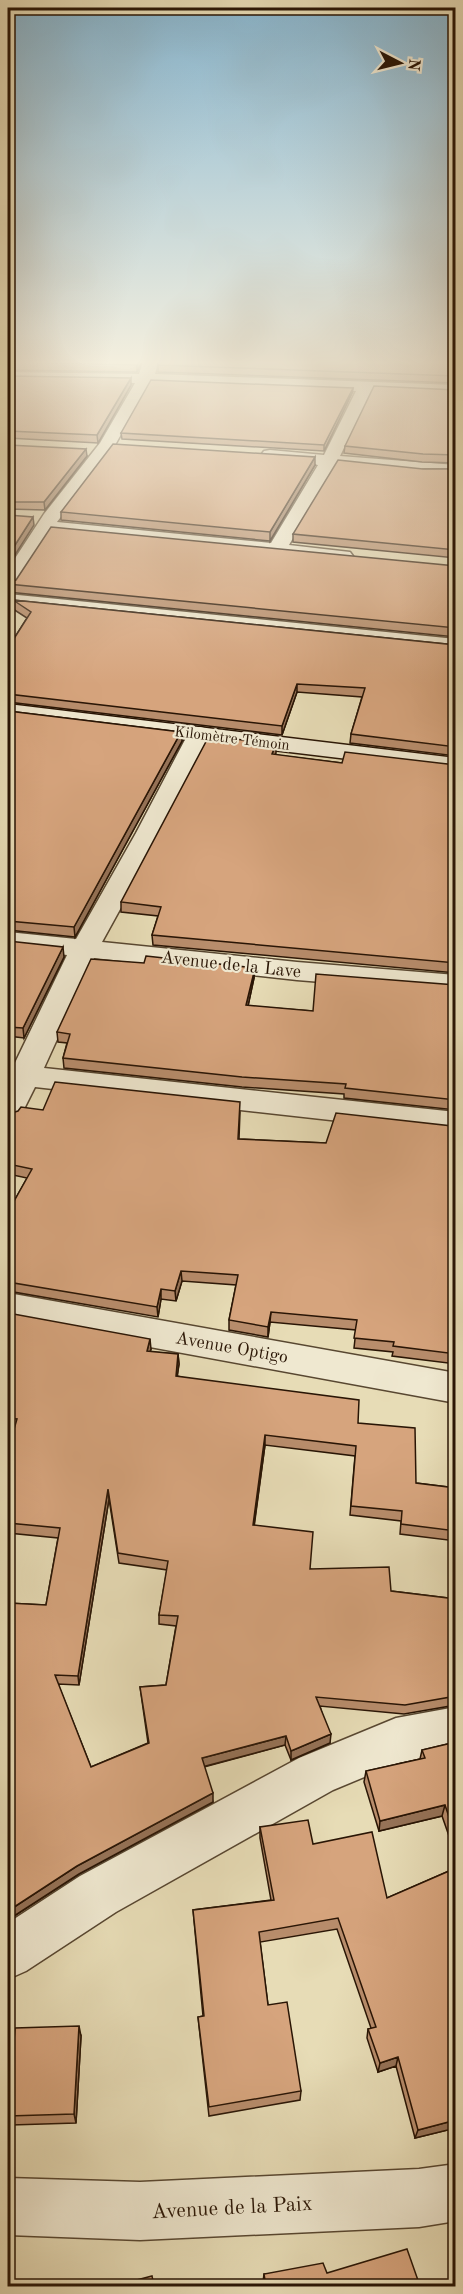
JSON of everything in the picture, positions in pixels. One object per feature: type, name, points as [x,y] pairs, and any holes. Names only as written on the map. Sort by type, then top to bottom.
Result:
[{"type":"street","points":[[8,583],[42,520],[86,469]]},
{"type":"street","points":[[277,549],[325,469]]},
{"type":"street","points":[[424,469],[456,470]]},
{"type":"street","points":[[42,520],[364,558]]},
{"type":"street","points":[[8,600],[456,645]]},
{"type":"street","name":"Kilomètre Témoin","points":[[8,711],[456,765]]},
{"type":"street","points":[[8,1111],[16,1075],[149,833],[200,734]]},
{"type":"street","name":"Avenue de la Lave","points":[[8,940],[456,984]]},
{"type":"street","points":[[16,1075],[456,1123]]},
{"type":"street","name":"Avenue Optigo","points":[[8,1307],[456,1388]]},
{"type":"street","points":[[8,1953],[98,1894],[316,1774],[396,1741],[456,1729]]},
{"type":"street","name":"Avenue de la Paix","points":[[8,2208],[140,2211],[419,2198],[456,2192]]},
{"type":"building","points":[[8,469],[70,469],[44,502],[8,502]]},
{"type":"building","points":[[94,469],[308,469],[270,532],[61,512]]},
{"type":"building","points":[[332,469],[456,469],[456,550],[293,534]]},
{"type":"building","points":[[8,515],[33,517],[8,556]]},
{"type":"building","points":[[51,527],[456,566],[456,628],[8,584],[16,580]]},
{"type":"building","points":[[13,600],[456,645],[456,747],[351,734],[365,688],[297,684],[282,726],[8,694],[8,648],[31,612]]},
{"type":"building","points":[[8,711],[181,732],[74,927],[8,921]]},
{"type":"building","points":[[209,736],[276,744],[272,754],[342,763],[345,752],[456,765],[456,963],[152,935],[161,907],[121,902]]},
{"type":"building","points":[[8,941],[63,947],[23,1028],[8,1027]]},
{"type":"building","points":[[146,956],[255,968],[246,1005],[313,1011],[316,974],[456,985],[456,1100],[345,1088],[346,1084],[242,1077],[63,1058],[70,1034],[57,1032],[91,959],[144,963]]},
{"type":"building","points":[[55,1082],[240,1102],[238,1139],[326,1143],[336,1113],[452,1126],[451,1129],[456,1130],[456,1354],[393,1346],[394,1342],[354,1338],[357,1320],[271,1312],[268,1327],[229,1320],[238,1275],[181,1271],[175,1291],[161,1289],[157,1307],[8,1282],[8,1212],[32,1169],[8,1164],[8,1114],[18,1111],[21,1107],[43,1110]]},
{"type":"building","points":[[8,1313],[150,1339],[147,1351],[178,1354],[176,1376],[359,1400],[358,1423],[415,1428],[416,1483],[456,1488],[456,1531],[401,1524],[402,1511],[351,1506],[356,1446],[265,1435],[253,1525],[313,1532],[310,1569],[389,1567],[391,1591],[456,1599],[456,1696],[405,1705],[316,1697],[331,1734],[291,1751],[286,1736],[202,1758],[213,1793],[77,1866],[8,1911],[8,1603],[46,1605],[60,1528],[8,1523],[8,1450],[17,1419],[8,1418]],"holes":[[[108,1489],[118,1553],[168,1561],[159,1615],[178,1616],[166,1685],[140,1687],[149,1743],[91,1767],[55,1675],[78,1676]]]},
{"type":"building","points":[[456,1742],[456,1838],[445,1805],[380,1821],[366,1771],[425,1758],[422,1750]]},
{"type":"building","points":[[308,1820],[313,1844],[372,1832],[387,1898],[456,1868],[456,2120],[418,2130],[398,2057],[380,2063],[368,2029],[376,2027],[338,1918],[259,1932],[268,2005],[287,2002],[301,2091],[209,2107],[198,2017],[204,2016],[193,1910],[274,1900],[260,1827]]},
{"type":"building","points":[[79,2026],[74,2114],[8,2116],[15,2028]]},
{"type":"building","points":[[407,2249],[420,2286],[266,2286],[264,2274],[323,2263],[327,2273]]},
{"type":"building","points":[[152,2276],[154,2286],[114,2286]]}]
